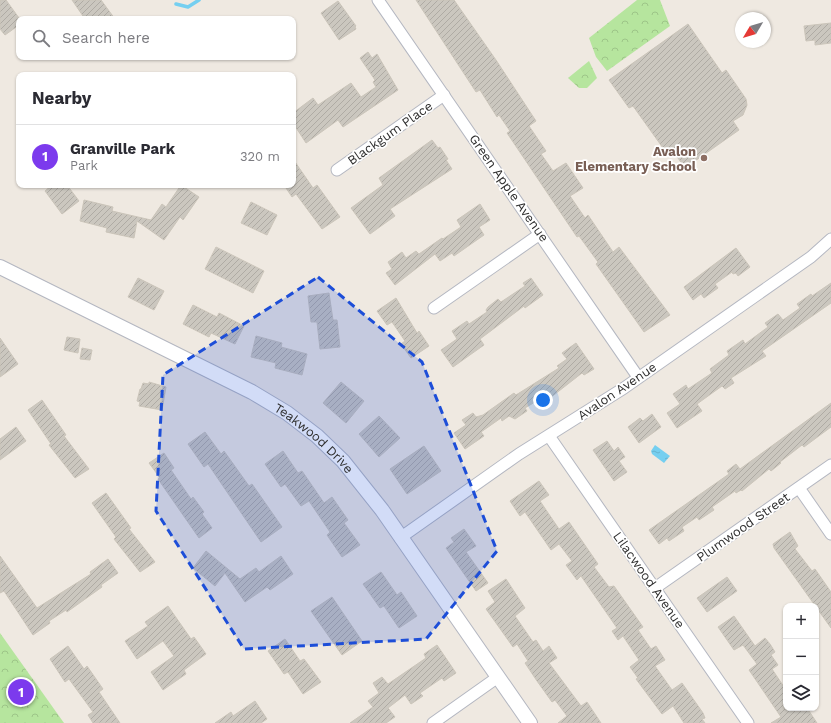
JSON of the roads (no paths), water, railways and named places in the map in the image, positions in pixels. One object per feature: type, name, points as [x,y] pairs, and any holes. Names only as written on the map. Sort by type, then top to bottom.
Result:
[{"type":"street","name":"Green Apple Avenue","points":[[378,0],[638,378]]},
{"type":"street","name":"Blackgum Place","points":[[337,170],[444,95]]},
{"type":"street","points":[[434,308],[540,234]]},
{"type":"street","name":"Avalon Avenue","points":[[400,538],[513,458],[638,378],[811,256],[831,239]]},
{"type":"street","name":"Teakwood Drive","points":[[0,267],[252,392],[287,412],[317,436],[343,461],[382,510],[530,723]]},
{"type":"street","name":"Lilacwood Avenue","points":[[549,436],[748,723]]},
{"type":"street","name":"Plumwood Street","points":[[655,588],[831,465]]},
{"type":"street","points":[[799,488],[831,534]]},
{"type":"street","points":[[434,723],[498,677]]},
{"type":"water","points":[[655,445],[670,456],[664,463],[652,454],[651,451]]},
{"type":"waterway","points":[[176,4],[188,7],[199,0]]},
{"type":"place","name":"Avalon Elementary School","points":[[704,158]]},
{"type":"place","name":"Granville Park","points":[[21,692]]}]
